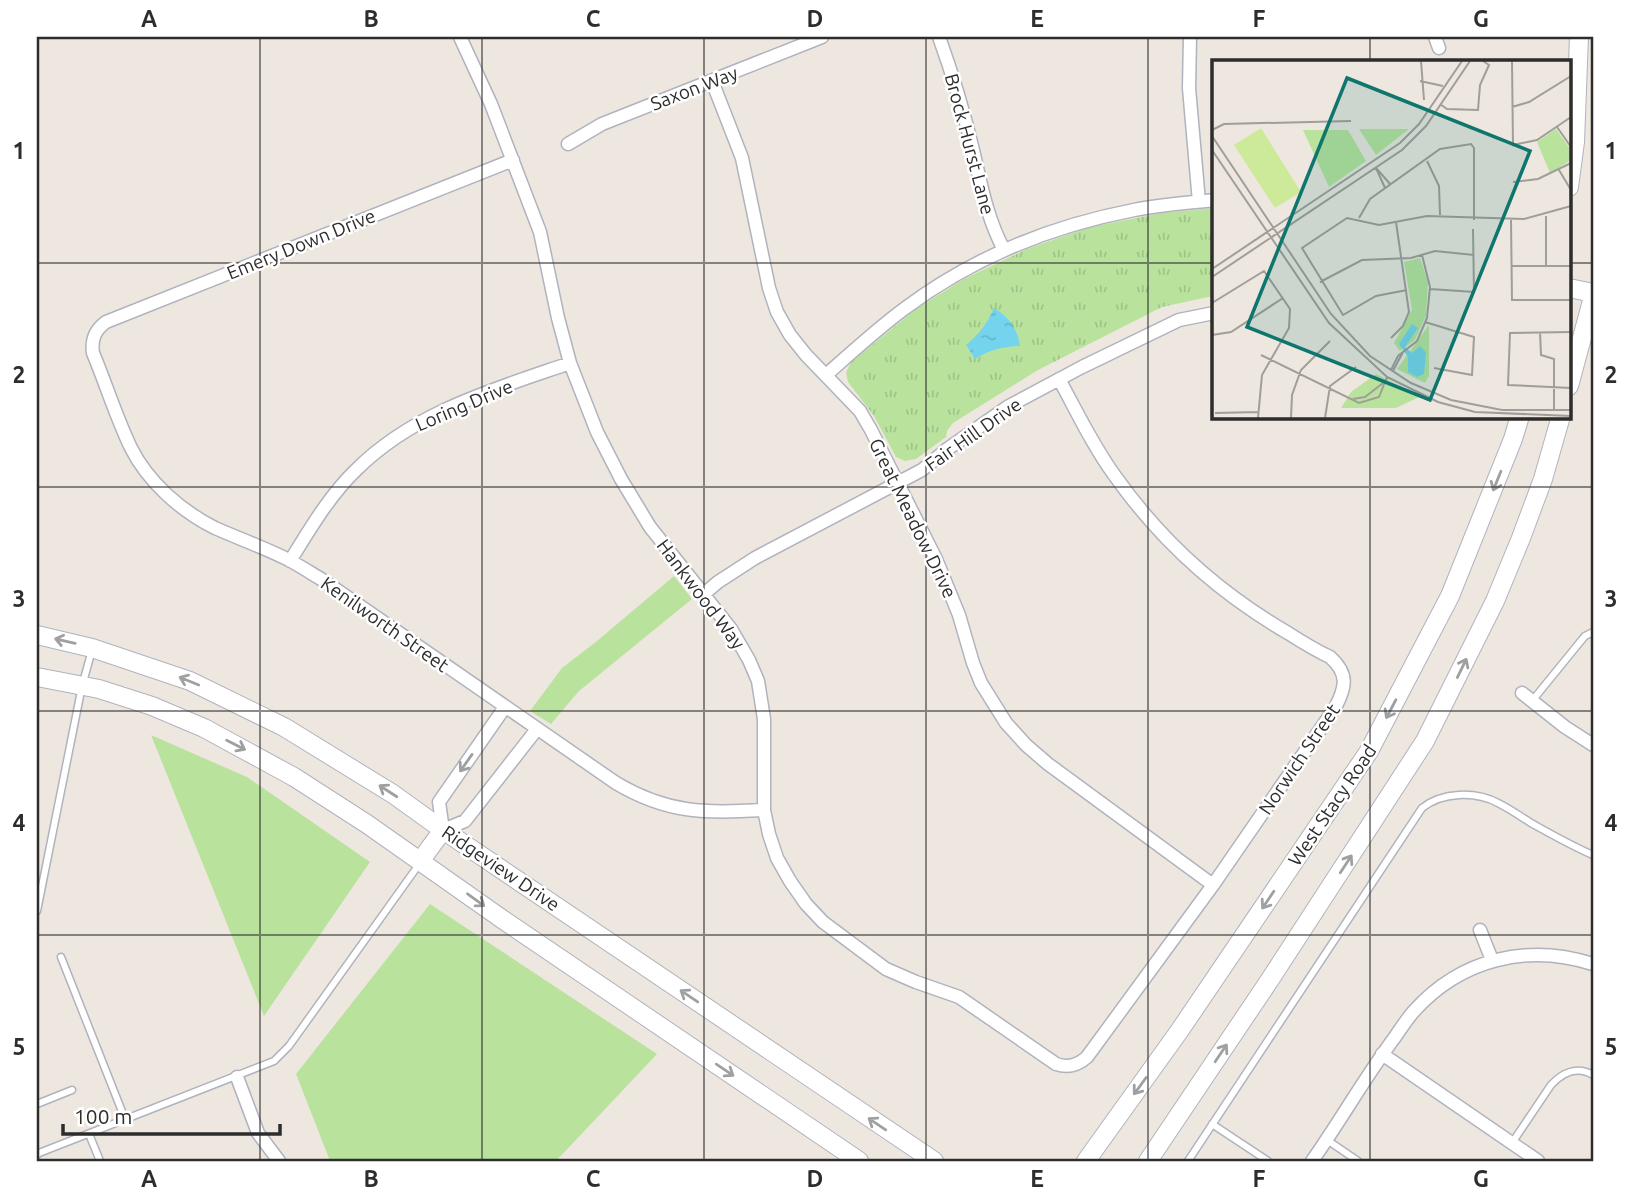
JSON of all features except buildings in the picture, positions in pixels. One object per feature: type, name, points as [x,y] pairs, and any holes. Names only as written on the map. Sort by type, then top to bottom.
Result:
[{"type":"main road","points":[[1570,180],[1575,142],[1579,37]]},
{"type":"main road","points":[[1570,288],[1593,295],[1570,382]]},
{"type":"main road","name":"West Stacy Road","points":[[1086,1161],[1180,1030],[1369,751],[1450,596],[1519,418]]},
{"type":"main road","points":[[1148,1161],[1425,741],[1516,551],[1543,479],[1559,418]]},
{"type":"main road","name":"Ridgeview Drive","points":[[37,635],[92,648],[190,681],[284,727],[393,794],[934,1161]]},
{"type":"main road","name":"Ridgeview Drive","points":[[37,677],[99,689],[152,706],[215,734],[294,777],[421,860],[513,926],[859,1161]]},
{"type":"main road","points":[[421,860],[443,830]]},
{"type":"street","name":"Hankwood Way","points":[[460,37],[491,104],[540,232],[570,363],[597,432],[650,527],[736,636],[758,681],[764,719],[764,810],[769,834],[783,870],[806,904],[823,922],[886,970],[959,997],[1055,1064],[1064,1066]]},
{"type":"street","name":"Saxon Way","points":[[568,144],[602,124],[822,37]]},
{"type":"street","name":"Brock Hurst Lane","points":[[939,37],[964,114],[985,205],[993,230],[1004,250]]},
{"type":"street","points":[[1191,37],[1189,88],[1199,202]]},
{"type":"street","name":"Great Meadow Drive","points":[[712,81],[742,158],[769,288],[777,312],[790,335],[860,411],[871,430],[936,559],[981,683],[1006,723],[1026,745],[1213,885]]},
{"type":"street","name":"Emery Down Drive","points":[[94,335],[106,322],[513,160]]},
{"type":"street","points":[[826,375],[878,328],[906,307],[976,263],[1004,250],[1036,236],[1098,218],[1173,203],[1212,200]]},
{"type":"street","name":"Fair Hill Drive","points":[[704,594],[735,570],[776,545],[922,470],[1009,406],[1179,320],[1212,313]]},
{"type":"street","name":"Kenilworth Street","points":[[94,335],[93,353],[131,447],[154,481],[174,500],[202,520],[290,561],[321,579],[635,794],[658,804],[705,812],[764,810]]},
{"type":"street","name":"Loring Drive","points":[[290,561],[338,488],[391,440],[424,419],[451,407],[570,363]]},
{"type":"street","name":"Norwich Street","points":[[1059,379],[1089,436],[1114,475],[1167,540],[1219,587],[1264,619],[1338,663],[1344,682],[1343,693],[1335,708],[1213,885],[1087,1057],[1081,1063],[1064,1066]]},
{"type":"street","points":[[1527,697],[1593,745]]},
{"type":"street","points":[[505,707],[439,802],[443,830],[465,821],[537,729]]},
{"type":"street","points":[[1480,930],[1492,960]]},
{"type":"street","points":[[1312,1161],[1382,1054],[1412,1013],[1431,993],[1473,967],[1492,960],[1540,955],[1593,964]]},
{"type":"street","points":[[1382,1054],[1538,1161]]},
{"type":"street","points":[[237,1077],[258,1133],[279,1161]]},
{"type":"lane","points":[[1527,697],[1585,636],[1593,632]]},
{"type":"lane","points":[[37,911],[92,648]]},
{"type":"lane","points":[[1188,1161],[1422,808],[1449,795],[1476,796],[1496,802],[1593,855]]},
{"type":"lane","points":[[37,1156],[274,1061],[289,1046],[421,860]]},
{"type":"lane","points":[[61,957],[125,1119]]},
{"type":"lane","points":[[1512,1143],[1551,1084],[1559,1077],[1579,1070],[1593,1075]]},
{"type":"lane","points":[[37,1104],[72,1090]]},
{"type":"lane","points":[[1213,1124],[1268,1161]]},
{"type":"lane","points":[[89,1134],[100,1161]]},
{"type":"lane","points":[[1327,1140],[1358,1161]]},
{"type":"green space","points":[[1212,208],[1212,296],[1162,307],[1038,370],[953,423],[946,437],[916,459],[905,461],[896,457],[874,416],[848,382],[846,372],[851,362],[916,309],[964,279],[1027,249],[1090,227],[1162,213]]},
{"type":"green space","points":[[674,576],[692,599],[579,691],[551,724],[530,711],[562,668]]},
{"type":"green space","points":[[151,735],[247,777],[370,862],[264,1016]]},
{"type":"green space","points":[[430,904],[657,1054],[556,1161],[330,1161],[296,1074]]},
{"type":"water","points":[[994,308],[1012,324],[1020,346],[996,350],[975,359],[966,345],[982,328]]}]
